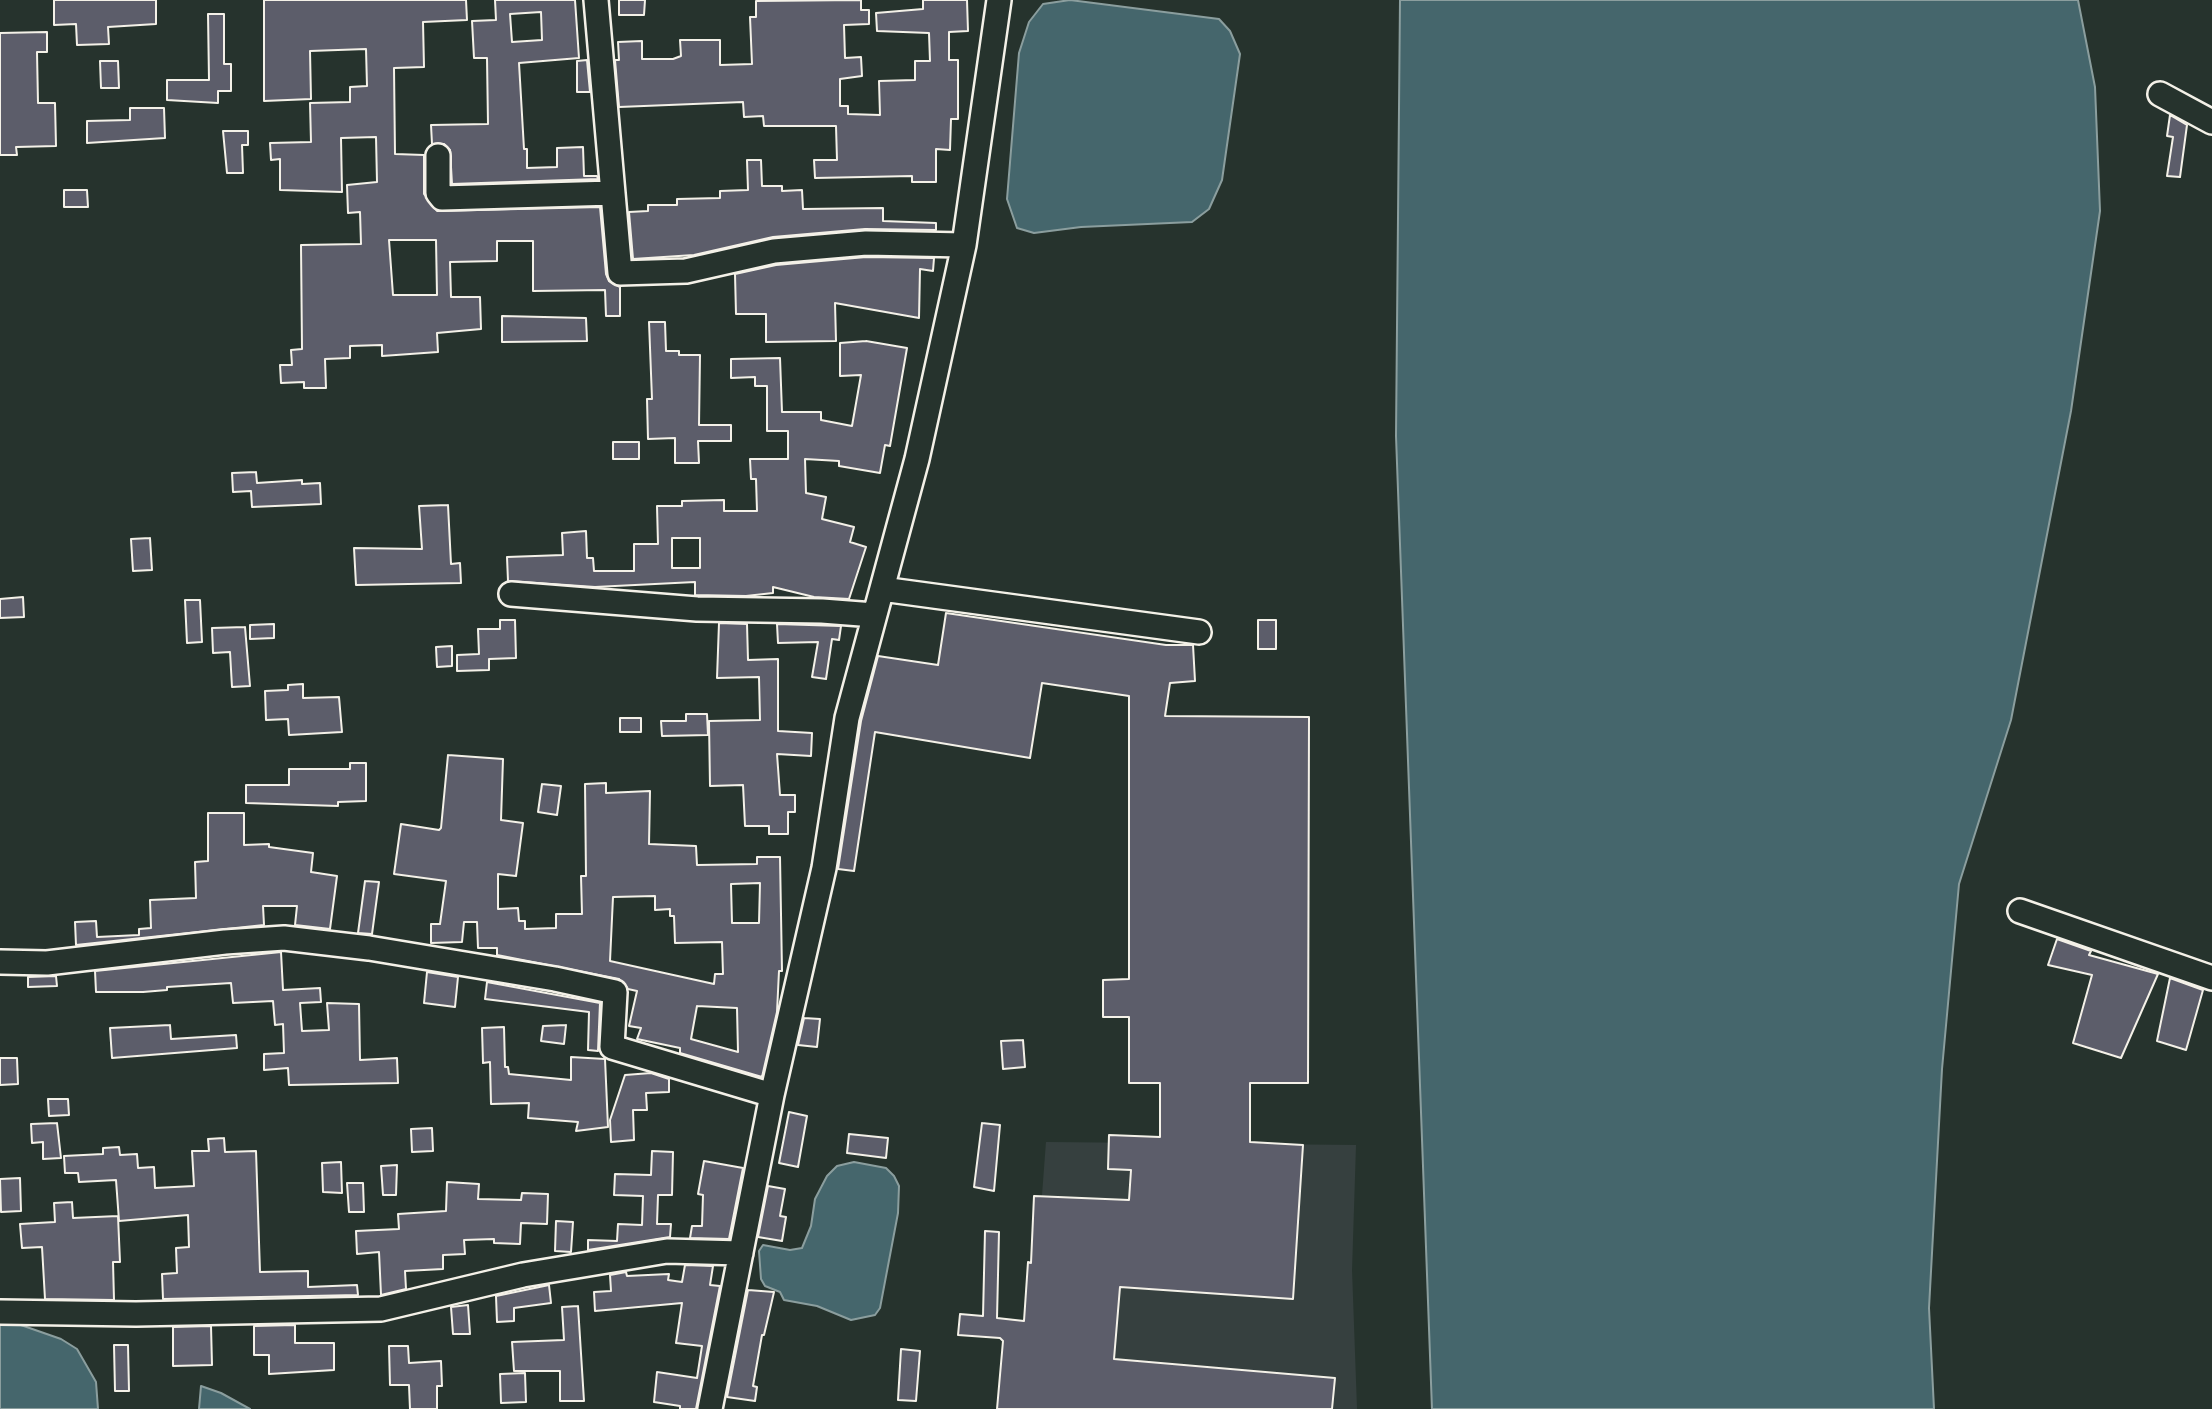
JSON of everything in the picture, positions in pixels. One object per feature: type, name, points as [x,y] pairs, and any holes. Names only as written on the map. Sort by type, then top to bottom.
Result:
[{"type":"street","points":[[596,0],[617,270],[624,275],[710,268],[737,258],[774,251],[866,243],[964,244]]},
{"type":"street","points":[[710,1409],[772,1095],[824,868],[847,718],[917,459],[964,244],[999,0]]},
{"type":"street","points":[[2160,94],[2212,122]]},
{"type":"street","points":[[438,156],[438,194],[442,198],[613,193]]},
{"type":"street","points":[[882,589],[1199,632]]},
{"type":"street","points":[[510,594],[697,609],[874,615]]},
{"type":"street","points":[[2020,911],[2212,978]]},
{"type":"street","points":[[0,962],[72,960],[225,942],[284,938],[369,948],[555,979],[615,992],[612,1047],[772,1095]]},
{"type":"street","points":[[0,1312],[136,1314],[381,1309],[523,1275],[667,1251],[741,1253]]},
{"type":"shaded area","points":[[1046,1142],[1356,1145],[1352,1270],[1357,1409],[1026,1409]]},
{"type":"water","points":[[1070,0],[1219,19],[1230,31],[1240,54],[1222,180],[1209,209],[1192,222],[1081,227],[1034,233],[1017,228],[1007,199],[1019,53],[1029,22],[1043,4]]},
{"type":"water","points":[[1400,0],[2078,0],[2095,87],[2100,211],[2071,411],[2011,720],[1959,884],[1942,1069],[1929,1308],[1934,1409],[1432,1409],[1396,436]]},
{"type":"water","points":[[854,1162],[886,1168],[899,1186],[898,1213],[880,1308],[875,1315],[851,1320],[817,1306],[784,1300],[780,1292],[765,1286],[761,1279],[759,1251],[763,1245],[790,1250],[802,1248],[811,1226],[815,1199],[827,1176],[837,1166]]},
{"type":"water","points":[[0,1322],[18,1324],[61,1339],[77,1349],[96,1382],[98,1409],[0,1409]]},
{"type":"water","points":[[201,1386],[221,1393],[250,1409],[199,1409]]},
{"type":"building","points":[[54,0],[156,0],[156,24],[108,27],[109,44],[77,45],[76,24],[54,25]]},
{"type":"building","points":[[264,0],[466,0],[467,20],[423,22],[424,67],[394,68],[395,154],[424,155],[424,194],[437,211],[600,207],[606,274],[609,281],[620,287],[620,316],[606,316],[605,290],[533,291],[533,241],[497,241],[497,261],[450,262],[451,297],[480,297],[481,329],[437,333],[438,352],[382,356],[382,345],[350,346],[350,358],[325,359],[326,388],[304,388],[304,382],[281,383],[280,365],[292,365],[291,350],[302,349],[301,245],[361,244],[360,212],[348,213],[347,185],[377,182],[376,137],[341,138],[342,192],[280,190],[280,159],[271,160],[270,143],[311,142],[310,103],[350,102],[350,87],[367,86],[366,49],[310,51],[311,99],[264,101]],"holes":[[[389,240],[436,240],[437,295],[393,295]]]},
{"type":"building","points":[[495,0],[575,0],[579,58],[519,63],[524,149],[527,149],[527,168],[557,167],[557,148],[583,147],[584,176],[597,176],[598,179],[452,184],[450,150],[444,144],[432,144],[431,125],[488,124],[487,58],[474,58],[472,21],[496,20]],"holes":[[[541,12],[542,40],[512,42],[510,14]]]},
{"type":"building","points":[[619,0],[645,0],[644,15],[619,15]]},
{"type":"building","points":[[861,0],[861,10],[869,10],[869,24],[844,25],[845,58],[861,57],[862,76],[840,79],[840,106],[848,106],[848,114],[880,115],[879,81],[915,80],[915,61],[930,61],[929,33],[877,31],[876,13],[923,9],[923,0],[967,0],[968,31],[949,32],[949,60],[958,60],[958,119],[951,119],[950,150],[936,149],[936,182],[912,182],[912,176],[815,178],[814,160],[837,160],[836,126],[764,126],[763,116],[744,117],[743,102],[619,107],[615,60],[619,60],[618,42],[642,41],[642,59],[673,59],[681,56],[680,40],[720,40],[720,65],[752,64],[750,17],[756,17],[756,1]]},
{"type":"building","points":[[208,14],[224,14],[224,64],[231,64],[231,91],[218,91],[218,103],[167,100],[167,80],[209,80]]},
{"type":"building","points":[[47,32],[47,52],[37,52],[38,103],[55,103],[56,146],[16,147],[17,155],[0,155],[0,33]]},
{"type":"building","points":[[587,60],[590,92],[577,92],[577,61]]},
{"type":"building","points":[[100,61],[118,61],[119,88],[101,88]]},
{"type":"building","points":[[130,108],[164,108],[165,138],[87,143],[87,121],[130,120]]},
{"type":"building","points":[[2170,115],[2187,125],[2180,177],[2167,176],[2173,137],[2167,136]]},
{"type":"building","points":[[223,131],[248,131],[248,145],[242,145],[243,173],[227,173]]},
{"type":"building","points":[[747,160],[761,160],[762,186],[782,186],[782,191],[802,190],[803,209],[883,208],[883,221],[936,223],[936,230],[865,229],[773,237],[694,255],[633,259],[629,212],[648,211],[648,205],[677,205],[677,199],[720,198],[720,191],[748,190]]},
{"type":"building","points":[[64,190],[87,190],[88,207],[64,207]]},
{"type":"building","points":[[866,257],[934,258],[933,271],[920,269],[919,318],[835,303],[836,341],[766,342],[766,314],[736,314],[735,274],[776,265]]},
{"type":"building","points":[[502,316],[586,318],[587,341],[502,342]]},
{"type":"building","points":[[649,322],[665,322],[666,351],[679,351],[679,355],[700,355],[699,425],[731,425],[731,441],[698,441],[699,463],[675,463],[675,438],[648,439],[647,399],[652,399]]},
{"type":"building","points":[[866,341],[907,348],[890,446],[885,445],[880,473],[839,466],[839,461],[805,459],[806,493],[826,497],[822,519],[854,527],[850,542],[866,547],[849,599],[814,597],[773,587],[773,593],[746,596],[695,595],[695,582],[595,587],[508,581],[507,557],[563,555],[562,533],[586,531],[587,558],[593,558],[594,571],[634,571],[634,544],[658,544],[657,506],[682,506],[682,501],[724,500],[724,511],[757,511],[756,479],[751,479],[750,459],[788,459],[788,431],[767,431],[767,386],[755,386],[755,377],[731,378],[731,359],[780,358],[782,412],[821,412],[821,420],[852,426],[861,375],[840,376],[840,343]],"holes":[[[672,538],[700,538],[700,568],[672,568]]]},
{"type":"building","points":[[613,442],[639,442],[639,459],[613,459]]},
{"type":"building","points":[[256,472],[257,483],[302,480],[302,484],[320,483],[321,504],[252,507],[251,491],[233,492],[232,473]]},
{"type":"building","points":[[448,505],[451,564],[460,563],[461,583],[356,585],[354,548],[422,549],[419,506]]},
{"type":"building","points":[[150,538],[152,570],[133,571],[131,539]]},
{"type":"building","points":[[23,597],[24,617],[0,618],[0,599]]},
{"type":"building","points":[[185,600],[200,600],[202,642],[187,643]]},
{"type":"building","points":[[946,613],[1166,645],[1193,645],[1195,681],[1170,683],[1165,716],[1309,717],[1308,1083],[1250,1083],[1250,1142],[1303,1145],[1293,1299],[1120,1287],[1114,1359],[1335,1378],[1332,1409],[997,1409],[1003,1341],[1000,1338],[958,1335],[960,1314],[983,1316],[985,1231],[999,1232],[997,1318],[1024,1321],[1028,1262],[1031,1263],[1034,1196],[1129,1200],[1131,1170],[1108,1169],[1109,1135],[1160,1137],[1160,1083],[1129,1083],[1129,1017],[1103,1017],[1103,980],[1129,979],[1129,696],[1042,683],[1030,758],[875,732],[854,871],[838,869],[861,721],[878,656],[938,665]]},
{"type":"building","points":[[500,620],[515,620],[516,658],[489,659],[489,670],[457,671],[457,655],[479,654],[478,629],[500,629]]},
{"type":"building","points":[[1258,620],[1276,620],[1276,649],[1258,649]]},
{"type":"building","points":[[719,623],[747,624],[748,660],[778,659],[778,731],[812,733],[811,756],[777,754],[780,795],[795,795],[795,812],[788,812],[788,834],[769,834],[769,826],[745,826],[743,785],[710,786],[709,721],[760,720],[759,677],[717,678]]},
{"type":"building","points":[[274,624],[274,638],[250,639],[250,625]]},
{"type":"building","points":[[777,624],[841,626],[839,640],[832,639],[826,679],[812,677],[818,642],[778,643]]},
{"type":"building","points":[[245,627],[250,686],[232,687],[230,652],[213,653],[212,628]]},
{"type":"building","points":[[452,646],[452,666],[437,667],[436,647]]},
{"type":"building","points":[[303,684],[303,698],[339,697],[342,732],[289,735],[288,719],[266,720],[265,691],[288,690],[288,685]]},
{"type":"building","points":[[686,714],[707,714],[708,735],[662,736],[661,721],[686,721]]},
{"type":"building","points":[[620,718],[641,718],[641,732],[620,732]]},
{"type":"building","points":[[448,755],[503,759],[501,820],[523,823],[516,876],[498,874],[498,909],[518,908],[519,921],[525,921],[525,929],[556,928],[556,914],[582,914],[581,876],[586,876],[585,784],[606,783],[606,793],[650,791],[649,844],[696,846],[697,865],[757,864],[757,857],[780,857],[782,971],[779,971],[777,1012],[762,1077],[680,1053],[680,1048],[637,1039],[641,1028],[629,1026],[637,991],[628,989],[619,979],[497,955],[497,948],[478,948],[477,922],[464,922],[462,942],[431,943],[431,924],[440,924],[446,881],[394,874],[401,824],[439,830]],"holes":[[[760,883],[759,923],[732,923],[731,884]],[[655,896],[655,910],[670,909],[670,916],[674,916],[675,943],[722,942],[723,974],[715,974],[714,984],[610,961],[613,897]],[[697,1006],[737,1008],[738,1052],[691,1039]]]},
{"type":"building","points":[[350,763],[366,763],[366,801],[338,802],[338,806],[246,803],[246,785],[289,785],[289,769],[350,769]]},
{"type":"building","points":[[542,784],[561,786],[557,815],[538,812]]},
{"type":"building","points":[[208,813],[244,813],[244,845],[269,844],[269,847],[313,853],[311,872],[337,876],[330,929],[295,925],[297,906],[263,906],[264,925],[76,945],[75,922],[96,921],[97,937],[139,935],[139,929],[151,928],[150,900],[196,898],[195,862],[208,861]]},
{"type":"building","points":[[365,881],[379,882],[372,934],[358,933]]},
{"type":"building","points":[[2057,939],[2091,951],[2089,955],[2158,974],[2121,1058],[2073,1043],[2092,975],[2048,965]]},
{"type":"building","points":[[281,952],[283,990],[320,988],[321,1002],[300,1003],[302,1031],[329,1030],[327,1003],[359,1004],[360,1060],[397,1058],[398,1083],[289,1085],[288,1068],[264,1070],[264,1054],[284,1053],[283,1024],[275,1025],[273,1001],[233,1003],[231,983],[167,987],[167,990],[143,992],[96,992],[95,971]]},
{"type":"building","points":[[427,972],[458,977],[455,1007],[424,1003]]},
{"type":"building","points":[[56,976],[57,986],[28,987],[28,977]]},
{"type":"building","points":[[2170,978],[2203,990],[2186,1050],[2157,1041]]},
{"type":"building","points":[[487,982],[600,1003],[598,1051],[588,1050],[589,1012],[485,999]]},
{"type":"building","points":[[804,1018],[820,1019],[817,1047],[798,1045]]},
{"type":"building","points":[[170,1025],[171,1039],[236,1035],[237,1048],[112,1058],[110,1028]]},
{"type":"building","points":[[566,1025],[564,1044],[541,1041],[543,1026]]},
{"type":"building","points":[[504,1027],[505,1067],[508,1067],[509,1074],[571,1080],[571,1057],[605,1059],[608,1127],[576,1131],[578,1122],[528,1118],[529,1103],[491,1104],[490,1062],[483,1063],[482,1028]]},
{"type":"building","points":[[1023,1040],[1025,1067],[1003,1069],[1001,1041]]},
{"type":"building","points":[[0,1058],[17,1058],[18,1084],[0,1085]]},
{"type":"building","points":[[651,1073],[669,1079],[669,1092],[646,1093],[647,1110],[633,1110],[634,1140],[611,1142],[610,1120],[625,1075]]},
{"type":"building","points":[[48,1099],[68,1099],[69,1115],[49,1116]]},
{"type":"building","points":[[789,1112],[807,1116],[798,1167],[779,1163]]},
{"type":"building","points":[[57,1123],[61,1158],[43,1159],[43,1142],[32,1143],[31,1124]]},
{"type":"building","points":[[982,1123],[1000,1125],[994,1191],[974,1187]]},
{"type":"building","points":[[432,1128],[433,1151],[412,1152],[411,1129]]},
{"type":"building","points":[[849,1134],[888,1138],[886,1158],[847,1153]]},
{"type":"building","points":[[224,1138],[225,1152],[256,1151],[260,1272],[308,1271],[308,1287],[357,1285],[358,1295],[163,1299],[162,1274],[177,1273],[176,1248],[189,1247],[188,1215],[119,1221],[116,1180],[79,1182],[78,1173],[65,1173],[64,1156],[103,1154],[103,1148],[119,1147],[120,1155],[137,1154],[138,1168],[154,1167],[155,1188],[194,1186],[192,1151],[209,1151],[208,1139]]},
{"type":"building","points":[[652,1151],[673,1152],[672,1195],[658,1195],[657,1224],[671,1224],[670,1237],[588,1250],[588,1240],[617,1241],[618,1224],[642,1225],[643,1196],[614,1195],[615,1174],[651,1175]]},
{"type":"building","points":[[704,1161],[743,1168],[729,1239],[690,1238],[692,1226],[702,1226],[703,1195],[698,1194]]},
{"type":"building","points":[[341,1162],[342,1193],[323,1192],[322,1163]]},
{"type":"building","points":[[397,1165],[396,1195],[383,1195],[381,1166]]},
{"type":"building","points":[[20,1178],[21,1211],[1,1212],[0,1179]]},
{"type":"building","points":[[447,1182],[479,1184],[478,1199],[521,1200],[522,1193],[548,1194],[547,1224],[521,1223],[520,1244],[494,1243],[494,1239],[464,1240],[465,1254],[443,1255],[443,1269],[405,1271],[406,1289],[381,1295],[379,1252],[357,1254],[356,1231],[399,1229],[398,1214],[446,1211]]},
{"type":"building","points":[[347,1183],[363,1183],[364,1212],[349,1212]]},
{"type":"building","points":[[768,1186],[785,1189],[780,1216],[786,1217],[782,1241],[758,1237]]},
{"type":"building","points":[[72,1202],[73,1218],[118,1216],[120,1262],[113,1262],[114,1300],[45,1299],[42,1247],[22,1248],[20,1224],[55,1222],[54,1203]]},
{"type":"building","points":[[556,1221],[573,1222],[571,1252],[555,1251]]},
{"type":"building","points":[[685,1265],[713,1266],[710,1285],[720,1286],[696,1409],[680,1409],[680,1406],[654,1402],[657,1372],[697,1378],[702,1346],[676,1343],[682,1303],[595,1311],[594,1292],[611,1291],[610,1275],[626,1272],[627,1276],[669,1274],[668,1280],[682,1282]]},
{"type":"building","points":[[549,1285],[551,1303],[514,1308],[514,1321],[497,1322],[496,1296]]},
{"type":"building","points":[[748,1290],[774,1292],[762,1335],[753,1386],[757,1387],[755,1401],[727,1397]]},
{"type":"building","points":[[468,1305],[470,1334],[453,1334],[451,1307]]},
{"type":"building","points":[[578,1306],[584,1401],[560,1401],[560,1371],[514,1371],[512,1342],[564,1340],[562,1307]]},
{"type":"building","points":[[295,1325],[295,1343],[334,1343],[334,1370],[269,1374],[269,1355],[254,1355],[254,1326]]},
{"type":"building","points":[[211,1326],[212,1365],[173,1366],[173,1327]]},
{"type":"building","points":[[114,1345],[128,1345],[129,1391],[115,1391]]},
{"type":"building","points":[[389,1346],[408,1346],[409,1363],[441,1361],[442,1386],[437,1386],[437,1409],[410,1409],[409,1385],[390,1385]]},
{"type":"building","points":[[901,1349],[920,1351],[916,1401],[898,1400]]},
{"type":"building","points":[[525,1373],[526,1402],[501,1403],[500,1374]]}]
